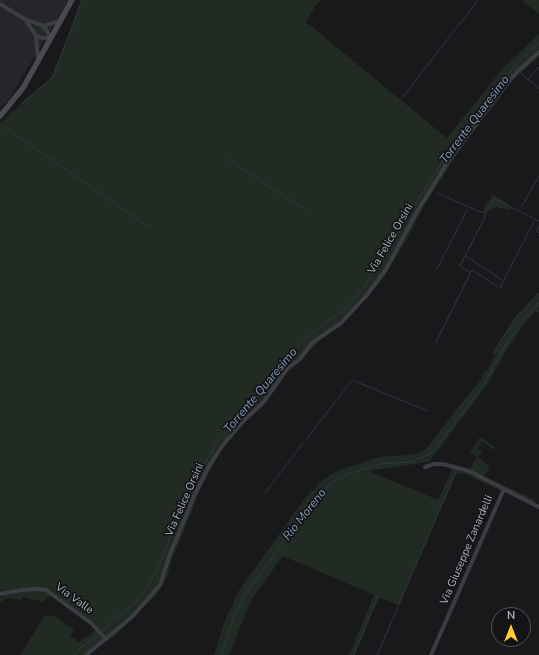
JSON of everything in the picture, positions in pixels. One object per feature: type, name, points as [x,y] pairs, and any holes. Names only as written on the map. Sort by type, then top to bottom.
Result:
[{"type":"main road","points":[[0,116],[18,95],[72,0]]},
{"type":"street","points":[[0,4],[23,18],[42,26],[51,37]]},
{"type":"street","points":[[23,18],[36,36],[39,49],[38,61]]},
{"type":"street","points":[[42,26],[60,21]]},
{"type":"street","points":[[36,36],[51,37]]},
{"type":"street","name":"Via Felice Orsini","points":[[86,655],[142,607],[160,586],[170,554],[195,494],[209,466],[223,445],[243,421],[262,404],[287,369],[300,358],[316,340],[341,323],[371,290],[386,269],[418,210],[449,160],[504,87],[517,72],[539,52]]},
{"type":"street","points":[[425,467],[434,464],[455,466],[469,471],[504,489]]},
{"type":"street","name":"Via Giuseppe Zanardelli","points":[[431,655],[504,489],[539,507]]},
{"type":"street","name":"Via Valle","points":[[0,594],[22,590],[46,590],[97,629],[105,638]]},
{"type":"shaded area","points":[[0,0],[69,0],[7,102],[0,108]]},
{"type":"shaded area","points":[[81,0],[321,0],[316,5],[306,22],[447,138],[504,67],[539,34],[539,56],[514,79],[459,151],[421,211],[406,241],[382,280],[341,326],[318,341],[305,356],[285,374],[268,400],[242,426],[221,451],[200,490],[173,555],[167,578],[155,596],[113,637],[88,655],[20,655],[45,615],[55,616],[74,630],[70,636],[79,642],[97,629],[51,594],[43,602],[23,597],[21,600],[8,598],[0,602],[0,598],[6,595],[11,595],[12,592],[0,594],[0,123],[8,117],[9,114],[23,105],[21,103],[51,78]]},
{"type":"shaded area","points":[[522,0],[539,0],[539,14],[535,11]]},
{"type":"shaded area","points":[[34,25],[42,27],[47,35],[36,32],[32,27]]},
{"type":"shaded area","points":[[493,195],[512,207],[509,210],[495,207],[485,212],[484,208]]},
{"type":"shaded area","points":[[539,293],[539,308],[529,318],[509,346],[487,385],[429,462],[369,471],[438,500],[454,465],[469,470],[477,457],[470,452],[480,437],[495,447],[493,450],[482,441],[477,448],[482,452],[478,457],[490,466],[484,476],[535,500],[533,504],[539,507],[539,510],[465,474],[456,473],[399,605],[378,597],[354,655],[349,655],[374,595],[283,556],[251,600],[229,655],[214,655],[225,621],[238,592],[305,498],[323,480],[337,471],[378,457],[418,454],[426,449],[482,377],[485,371],[487,371],[495,355],[493,353],[516,317]]},
{"type":"waterway","points":[[18,107],[53,77],[82,0]]},
{"type":"waterway","points":[[401,99],[478,0]]},
{"type":"waterway","name":"Torrente Quaresimo","points":[[102,632],[112,620],[133,605],[149,584],[160,563],[189,492],[216,444],[262,392],[283,362],[302,341],[346,308],[367,283],[454,143],[519,61],[539,43]]},
{"type":"waterway","points":[[528,79],[539,67]]},
{"type":"waterway","points":[[521,73],[539,89]]},
{"type":"waterway","points":[[6,128],[150,228]]},
{"type":"waterway","points":[[226,158],[310,213]]},
{"type":"waterway","points":[[522,206],[539,176]]},
{"type":"waterway","points":[[437,193],[480,212],[485,212],[495,199],[539,221]]},
{"type":"waterway","points":[[437,269],[467,210]]},
{"type":"waterway","points":[[470,273],[460,266],[485,217],[485,212]]},
{"type":"waterway","points":[[500,288],[534,221]]},
{"type":"waterway","points":[[539,226],[537,231],[539,233]]},
{"type":"waterway","points":[[466,256],[502,280]]},
{"type":"waterway","points":[[436,342],[472,270],[498,287]]},
{"type":"waterway","points":[[493,353],[516,317],[539,293]]},
{"type":"waterway","name":"Rio Moreno","points":[[221,655],[233,619],[245,595],[316,496],[330,484],[351,473],[380,464],[410,462],[431,454],[483,386],[505,346],[524,319],[539,303]]},
{"type":"waterway","points":[[305,441],[352,380],[428,411]]},
{"type":"waterway","points":[[265,493],[303,443]]},
{"type":"waterway","points":[[377,655],[456,472]]},
{"type":"waterway","points":[[354,655],[378,597]]},
{"type":"waterway","name":"Torrente Quaresimo","points":[[75,655],[80,648],[100,634]]}]
